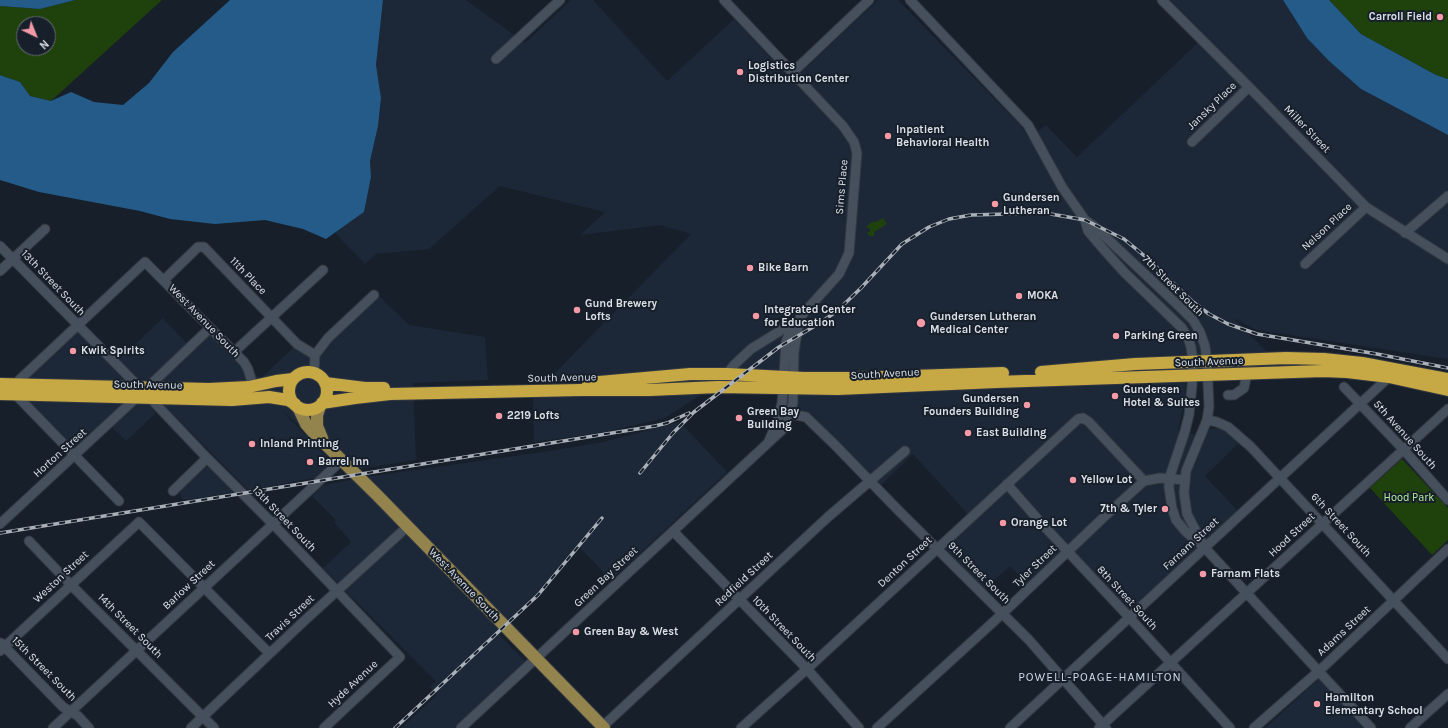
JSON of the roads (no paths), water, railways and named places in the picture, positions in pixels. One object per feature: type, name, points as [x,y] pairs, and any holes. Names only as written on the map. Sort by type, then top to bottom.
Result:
[{"type":"highway","name":"South Avenue","points":[[6,387],[143,393],[232,400],[269,397],[288,400],[296,406],[309,410],[321,404],[354,398],[390,394],[650,390],[880,378],[1065,371],[1134,364],[1286,358],[1324,359],[1362,363],[1448,379]]},
{"type":"highway","name":"South Avenue","points":[[325,384],[374,388],[494,386],[590,383],[662,376],[726,374],[789,383],[853,389],[988,382],[1323,371],[1389,377],[1448,390]]},
{"type":"highway","name":"South Avenue","points":[[143,393],[253,386],[293,379],[304,372],[314,373]]},
{"type":"highway","points":[[314,373],[322,378],[325,384],[326,395],[321,404]]},
{"type":"highway","points":[[293,379],[290,384],[289,394],[296,406]]},
{"type":"main road","name":"West Avenue South","points":[[321,404],[317,415],[317,426],[325,443]]},
{"type":"main road","name":"West Avenue South","points":[[296,406],[306,424],[603,728]]},
{"type":"street","points":[[496,59],[560,0]]},
{"type":"street","name":"Sims Place","points":[[724,0],[849,133],[856,147],[857,153],[850,250],[846,262],[834,281],[800,318],[751,349],[726,374]]},
{"type":"street","points":[[792,73],[869,0]]},
{"type":"street","name":"7th Street South","points":[[910,0],[1028,125],[1062,187],[1085,220],[1088,231],[1125,273],[1182,328],[1191,347],[1193,375],[1188,420],[1170,479],[1172,508],[1176,520],[1185,531],[1205,548],[1371,728]]},
{"type":"street","name":"Miller Street","points":[[1162,0],[1366,207],[1448,259]]},
{"type":"street","name":"Jansky Place","points":[[1192,142],[1249,87]]},
{"type":"street","points":[[1405,233],[1448,196]]},
{"type":"street","name":"Nelson Place","points":[[1305,264],[1366,207]]},
{"type":"street","name":"7th Street South","points":[[1085,220],[1095,227],[1193,320],[1200,332],[1205,346],[1207,361],[1209,407],[1207,420],[1190,460],[1185,480],[1184,493],[1187,514],[1205,548]]},
{"type":"street","points":[[0,271],[45,229]]},
{"type":"street","name":"13th Street South","points":[[0,246],[273,524],[400,658]]},
{"type":"street","name":"11th Place","points":[[164,280],[198,247],[204,247],[297,344],[315,355]]},
{"type":"street","name":"West Avenue South","points":[[78,326],[145,262],[244,362],[248,368],[253,386]]},
{"type":"street","points":[[234,352],[323,270]]},
{"type":"street","points":[[314,373],[315,355],[328,338],[374,295]]},
{"type":"street","points":[[789,383],[800,318]]},
{"type":"street","points":[[78,326],[6,387],[119,501]]},
{"type":"street","name":"Horton Street","points":[[3,517],[75,455],[143,393],[210,328]]},
{"type":"street","points":[[1228,395],[1234,395],[1244,388],[1247,373]]},
{"type":"street","name":"Farnam Street","points":[[1010,728],[1389,377]]},
{"type":"street","name":"Green Bay Street","points":[[462,728],[786,425],[791,414],[793,403],[789,383]]},
{"type":"street","name":"Green Bay Street","points":[[768,443],[781,412],[789,383]]},
{"type":"street","name":"5th Avenue South","points":[[1344,386],[1448,500]]},
{"type":"street","name":"Hood Street","points":[[1103,727],[1169,663],[1448,409]]},
{"type":"street","name":"9th Street South","points":[[791,414],[806,417],[870,480],[1029,640],[1063,678],[1103,727]]},
{"type":"street","name":"Denton Street","points":[[743,727],[938,549],[1076,420],[1080,418],[1086,420],[1144,481]]},
{"type":"street","name":"6th Street South","points":[[1207,420],[1228,427],[1238,435],[1280,477],[1448,659]]},
{"type":"street","name":"Redfield Street","points":[[603,728],[739,600],[870,480],[905,451]]},
{"type":"street","points":[[173,491],[207,458]]},
{"type":"street","name":"Barlow Street","points":[[53,728],[342,460]]},
{"type":"street","points":[[1144,481],[1153,478],[1185,480]]},
{"type":"street","name":"Tyler Street","points":[[877,728],[1002,614],[1144,481]]},
{"type":"street","name":"8th Street South","points":[[1007,484],[1230,728]]},
{"type":"street","name":"Weston Street","points":[[1,646],[71,585],[139,522],[205,587]]},
{"type":"street","name":"Travis Street","points":[[191,728],[407,527]]},
{"type":"street","name":"10th Street South","points":[[673,531],[807,669],[860,728]]},
{"type":"street","name":"14th Street South","points":[[29,541],[214,728]]},
{"type":"street","name":"Adams Street","points":[[1254,728],[1319,671],[1448,549]]},
{"type":"street","points":[[205,587],[270,653]]},
{"type":"street","name":"15th Street South","points":[[1,646],[63,707],[78,716],[89,728]]},
{"type":"street","name":"Hyde Avenue","points":[[324,728],[400,658]]},
{"type":"street","points":[[1410,728],[1448,694]]},
{"type":"water","points":[[0,0],[75,0],[40,9],[0,6]]},
{"type":"water","points":[[230,0],[383,0],[376,65],[381,98],[378,126],[370,161],[371,177],[364,212],[326,239],[303,229],[265,220],[215,224],[170,219],[140,211],[39,192],[0,180],[0,75],[20,82],[30,96],[51,101],[71,92],[94,102],[123,105],[149,83],[173,52]]},
{"type":"water","points":[[1283,0],[1329,0],[1361,34],[1436,75],[1448,79],[1448,135],[1361,89],[1329,61],[1307,38]]},
{"type":"railway","points":[[640,473],[673,433],[694,412],[779,347],[820,323],[837,311],[861,288],[902,244],[929,227],[949,219],[971,215],[1045,213],[1085,220],[1124,239],[1147,258],[1193,302],[1209,314],[1228,324],[1257,334],[1377,354],[1448,368]]},
{"type":"railway","points":[[0,533],[655,426],[667,423],[689,413]]},
{"type":"railway","points":[[395,728],[538,595],[602,518]]},
{"type":"place","name":"Carroll Field","points":[[1440,17]]},
{"type":"place","name":"Logistics Distribution Center","points":[[740,72]]},
{"type":"place","name":"Inpatient Behavioral Health","points":[[888,136]]},
{"type":"place","name":"Gundersen Lutheran","points":[[995,204]]},
{"type":"place","name":"Bike Barn","points":[[750,268]]},
{"type":"place","name":"MOKA","points":[[1019,296]]},
{"type":"place","name":"Gund Brewery Lofts","points":[[577,310]]},
{"type":"place","name":"Integrated Center for Education","points":[[756,316]]},
{"type":"place","name":"Gundersen Lutheran Medical Center","points":[[921,323]]},
{"type":"place","name":"Parking Green","points":[[1116,336]]},
{"type":"place","name":"Kwik Spirits","points":[[73,351]]},
{"type":"place","name":"Gundersen Hotel & Suites","points":[[1115,396]]},
{"type":"place","name":"Gundersen Founders Building","points":[[1027,405]]},
{"type":"place","name":"2219 Lofts","points":[[499,416]]},
{"type":"place","name":"Green Bay Building","points":[[739,418]]},
{"type":"place","name":"East Building","points":[[968,433]]},
{"type":"place","name":"Inland Printing","points":[[252,444]]},
{"type":"place","name":"Barrel Inn","points":[[310,462]]},
{"type":"place","name":"Yellow Lot","points":[[1073,480]]},
{"type":"place","name":"7th & Tyler","points":[[1165,509]]},
{"type":"place","name":"Orange Lot","points":[[1003,523]]},
{"type":"place","name":"Farnam Flats","points":[[1203,574]]},
{"type":"place","name":"Green Bay & West","points":[[576,632]]},
{"type":"place","name":"Hamilton Elementary School","points":[[1317,704]]},
{"type":"district","name":"POWELL-POAGE-HAMILTON","points":[[1100,678]]},
{"type":"park label","name":"Hood Park","points":[[1409,498]]}]
